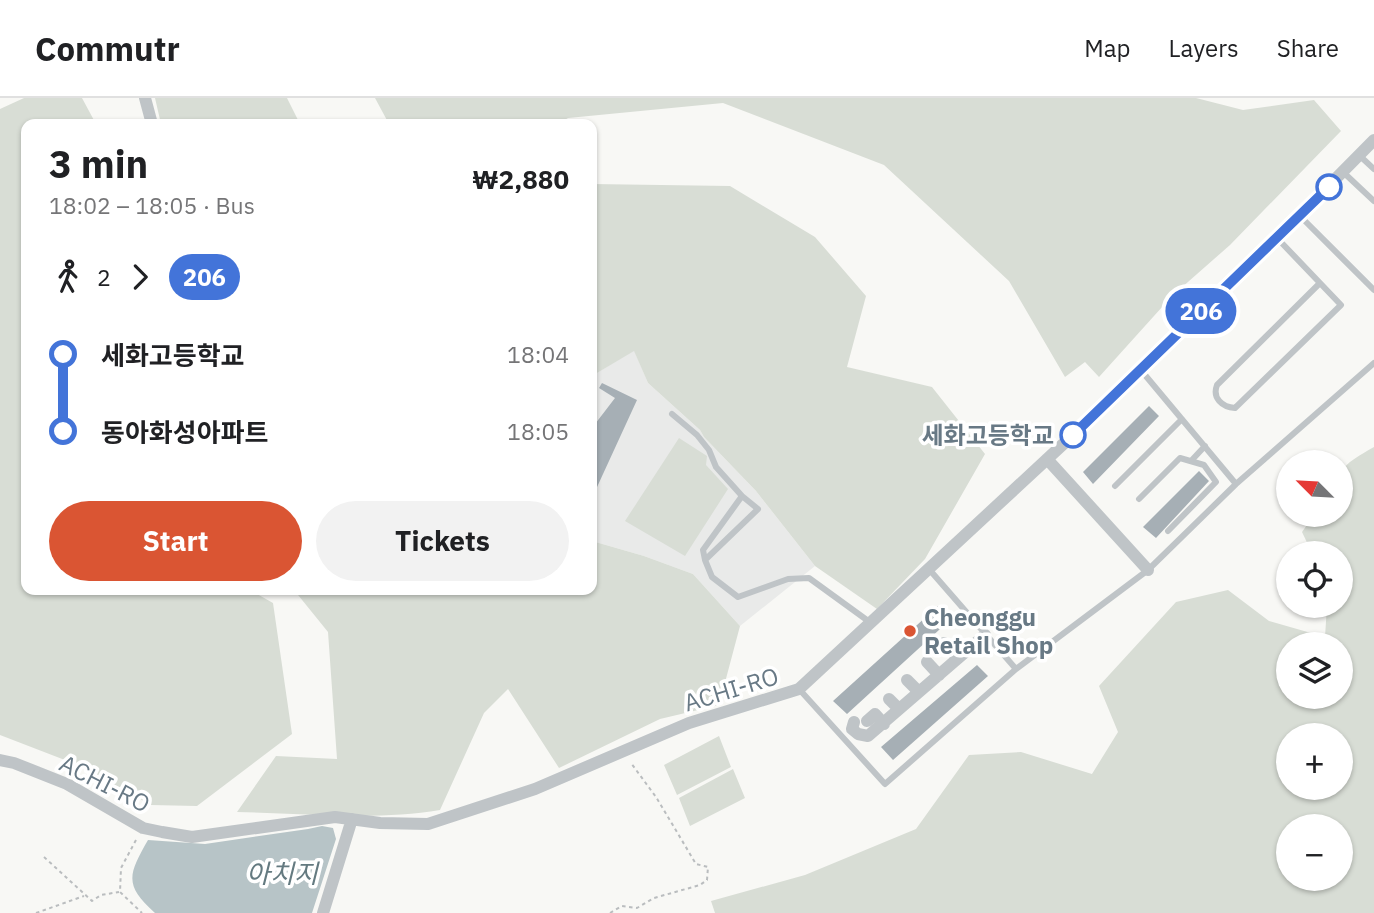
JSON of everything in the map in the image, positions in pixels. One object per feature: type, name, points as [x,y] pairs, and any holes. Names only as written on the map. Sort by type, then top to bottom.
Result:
[{"type":"street","points":[[145,98],[151,119]]},
{"type":"street","name":"ACHI-RO","points":[[0,760],[66,784],[143,828],[192,836],[334,817],[380,823],[428,824],[535,789],[689,723],[799,689],[1047,459],[1300,216],[1374,140]]},
{"type":"street","points":[[1047,459],[1148,570]]},
{"type":"street","points":[[854,722],[852,729],[858,734],[868,736],[985,635]]},
{"type":"street","points":[[944,643],[958,658]]},
{"type":"street","points":[[927,662],[939,675]]},
{"type":"street","points":[[907,680],[919,692]]},
{"type":"street","points":[[889,699],[900,709]]},
{"type":"street","points":[[867,721],[875,714],[884,724]]},
{"type":"street","points":[[323,913],[352,819]]},
{"type":"lane","points":[[1360,156],[1374,169]]},
{"type":"lane","points":[[1343,172],[1374,201]]},
{"type":"lane","points":[[1300,216],[1374,290]]},
{"type":"lane","points":[[1277,238],[1320,283],[1340,305],[1235,408],[1221,403],[1215,397],[1216,385],[1320,283]]},
{"type":"lane","points":[[799,689],[886,784],[1016,669],[1148,570],[1236,484],[1374,363]]},
{"type":"lane","points":[[1140,369],[1236,484]]},
{"type":"lane","points":[[672,414],[697,435],[709,450],[716,467],[742,496],[758,509],[705,560]]},
{"type":"lane","points":[[1115,486],[1182,419]]},
{"type":"lane","points":[[1191,461],[1205,446]]},
{"type":"lane","points":[[1139,499],[1180,458],[1204,465],[1216,482],[1168,531]]},
{"type":"lane","points":[[742,496],[704,550],[712,578],[738,597],[788,579],[809,578],[871,623]]},
{"type":"lane","points":[[928,568],[1016,669]]},
{"type":"path","points":[[610,913],[622,906],[637,908],[654,898],[700,885],[707,880],[708,867],[696,864],[656,797],[622,751]]},
{"type":"path","points":[[142,913],[120,891],[121,867],[143,828]]},
{"type":"path","points":[[44,857],[92,901],[101,895],[120,891]]},
{"type":"path","points":[[36,913],[86,896]]},
{"type":"shaded area","points":[[24,98],[82,98],[93,119],[21,119],[21,595],[259,595],[273,603],[292,734],[197,806],[151,805],[83,767],[0,735],[0,109]]},
{"type":"shaded area","points":[[155,98],[287,98],[298,119],[160,119]]},
{"type":"shaded area","points":[[375,98],[1196,98],[1243,110],[1314,100],[1341,131],[1230,245],[1172,296],[1099,377],[1085,362],[1065,377],[1009,281],[884,165],[723,103],[566,119],[386,119]]},
{"type":"shaded area","points":[[597,184],[730,186],[815,237],[866,296],[847,367],[932,387],[985,454],[925,559],[877,609],[815,566],[756,491],[700,430],[648,383],[634,351],[597,373]]},
{"type":"shaded area","points":[[634,350],[648,383],[700,430],[756,491],[815,566],[740,626],[693,574],[597,542],[597,373]]},
{"type":"shaded area","points":[[679,438],[707,456],[706,465],[728,489],[685,556],[625,521]]},
{"type":"shaded area","points":[[1374,447],[1374,913],[715,913],[711,901],[805,875],[916,829],[969,755],[1021,752],[1092,774],[1118,732],[1099,686],[1176,602],[1228,590],[1269,621],[1308,632],[1276,632],[1276,709],[1353,709],[1353,632],[1325,632],[1326,618],[1353,618],[1353,541],[1306,541],[1302,532],[1306,527],[1353,527],[1353,460]]},
{"type":"shaded area","points":[[597,542],[693,574],[740,626],[719,705],[660,719],[559,768],[508,689],[484,713],[440,810],[365,816],[237,812],[276,756],[337,759],[328,632],[298,595],[597,595]]},
{"type":"shaded area","points":[[719,736],[731,767],[677,795],[664,765]]},
{"type":"shaded area","points":[[733,769],[745,798],[690,826],[679,798]]},
{"type":"water","name":"아치지","points":[[322,826],[333,828],[336,839],[312,913],[155,913],[134,887],[133,871],[148,840],[205,844]]},
{"type":"building","points":[[602,383],[637,400],[597,487],[597,421],[615,398],[599,388]]},
{"type":"building","points":[[1149,406],[1159,416],[1093,484],[1083,472]]},
{"type":"building","points":[[1199,471],[1209,481],[1156,538],[1143,527]]},
{"type":"building","points":[[938,606],[951,619],[847,714],[833,701]]},
{"type":"building","points":[[977,665],[988,676],[893,760],[881,747]]},
{"type":"bus line","name":"206","points":[[1073,435],[1329,187]]},
{"type":"place","name":"세화고등학교","points":[[1073,435]]},
{"type":"place","name":"Cheonggu Retail Shop","points":[[910,631]]}]
